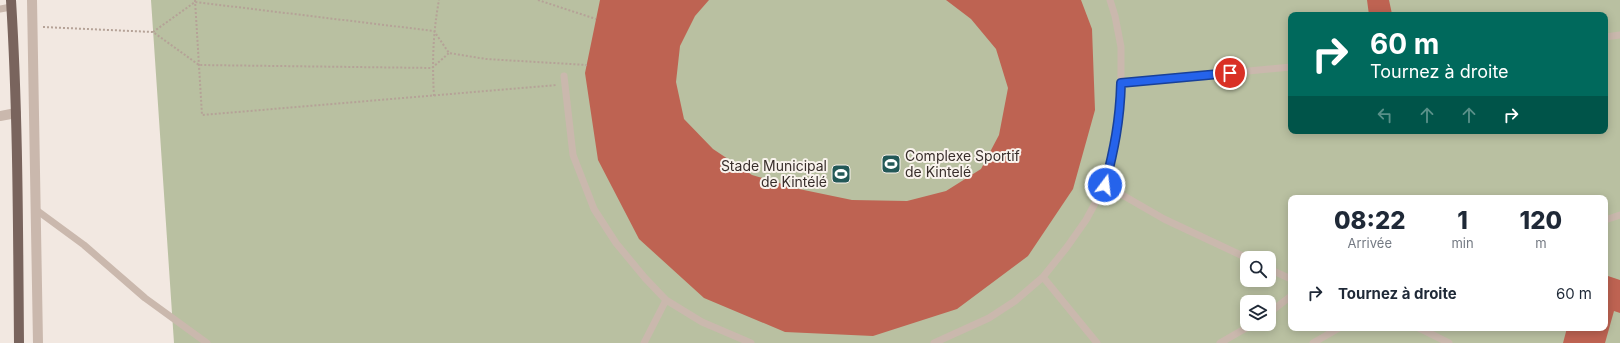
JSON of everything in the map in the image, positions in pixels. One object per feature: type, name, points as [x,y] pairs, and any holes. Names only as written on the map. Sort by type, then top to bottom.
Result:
[{"type":"main road","points":[[11,4],[16,113],[19,343]]},
{"type":"street","points":[[32,0],[38,343]]},
{"type":"street","points":[[0,116],[16,113]]},
{"type":"lane","points":[[938,342],[989,318],[1015,301],[1043,277],[1086,220],[1105,185],[1119,125],[1121,83],[1121,47],[1115,16],[1110,0]]},
{"type":"lane","points":[[0,9],[11,4]]},
{"type":"lane","points":[[1608,37],[1620,35]]},
{"type":"lane","points":[[1121,83],[1288,67]]},
{"type":"lane","points":[[564,80],[573,155],[594,209],[616,243],[645,278],[666,300],[702,322],[751,343]]},
{"type":"lane","points":[[1105,185],[1164,219],[1240,255]]},
{"type":"lane","points":[[36,209],[84,244],[145,298],[207,343]]},
{"type":"lane","points":[[1608,219],[1620,215]]},
{"type":"lane","points":[[1276,272],[1288,278]]},
{"type":"lane","points":[[1043,277],[1098,343]]},
{"type":"lane","points":[[1276,308],[1288,298]]},
{"type":"lane","points":[[644,343],[666,300]]},
{"type":"lane","points":[[1220,343],[1241,331]]},
{"type":"lane","points":[[1313,343],[1334,331]]},
{"type":"lane","points":[[1425,331],[1449,343]]},
{"type":"path","points":[[434,96],[432,68],[434,31],[439,0]]},
{"type":"path","points":[[538,0],[596,19]]},
{"type":"path","points":[[153,32],[195,1],[434,31],[449,53],[486,59],[587,65]]},
{"type":"path","points":[[195,1],[202,115],[434,96],[564,80]]},
{"type":"path","points":[[32,26],[153,32],[199,65],[432,68],[449,53]]},
{"type":"green space","name":"Complexe Sportif de Kintelé","points":[[151,0],[1620,0],[1620,343],[174,343]]},
{"type":"building","name":"Stade Municipal de Kintélé","points":[[600,0],[709,0],[695,16],[680,46],[676,82],[684,119],[713,149],[752,175],[799,189],[852,200],[907,201],[946,191],[981,169],[999,135],[1008,88],[996,49],[971,19],[946,0],[1081,0],[1092,29],[1095,110],[1073,189],[1028,256],[957,309],[873,336],[785,332],[704,298],[639,239],[598,160],[585,73]]},
{"type":"building","points":[[1367,0],[1389,0],[1392,12],[1369,12]]},
{"type":"building","points":[[1608,276],[1620,280],[1620,313],[1614,311],[1605,343],[1563,343],[1566,331],[1608,331]]},
{"type":"place","name":"Complexe Sportif de Kintelé","points":[[891,164]]},
{"type":"place","name":"Stade Municipal de Kintélé","points":[[841,174]]},
{"type":"route","points":[[1105,185],[1119,125],[1121,83],[1230,73]]}]
